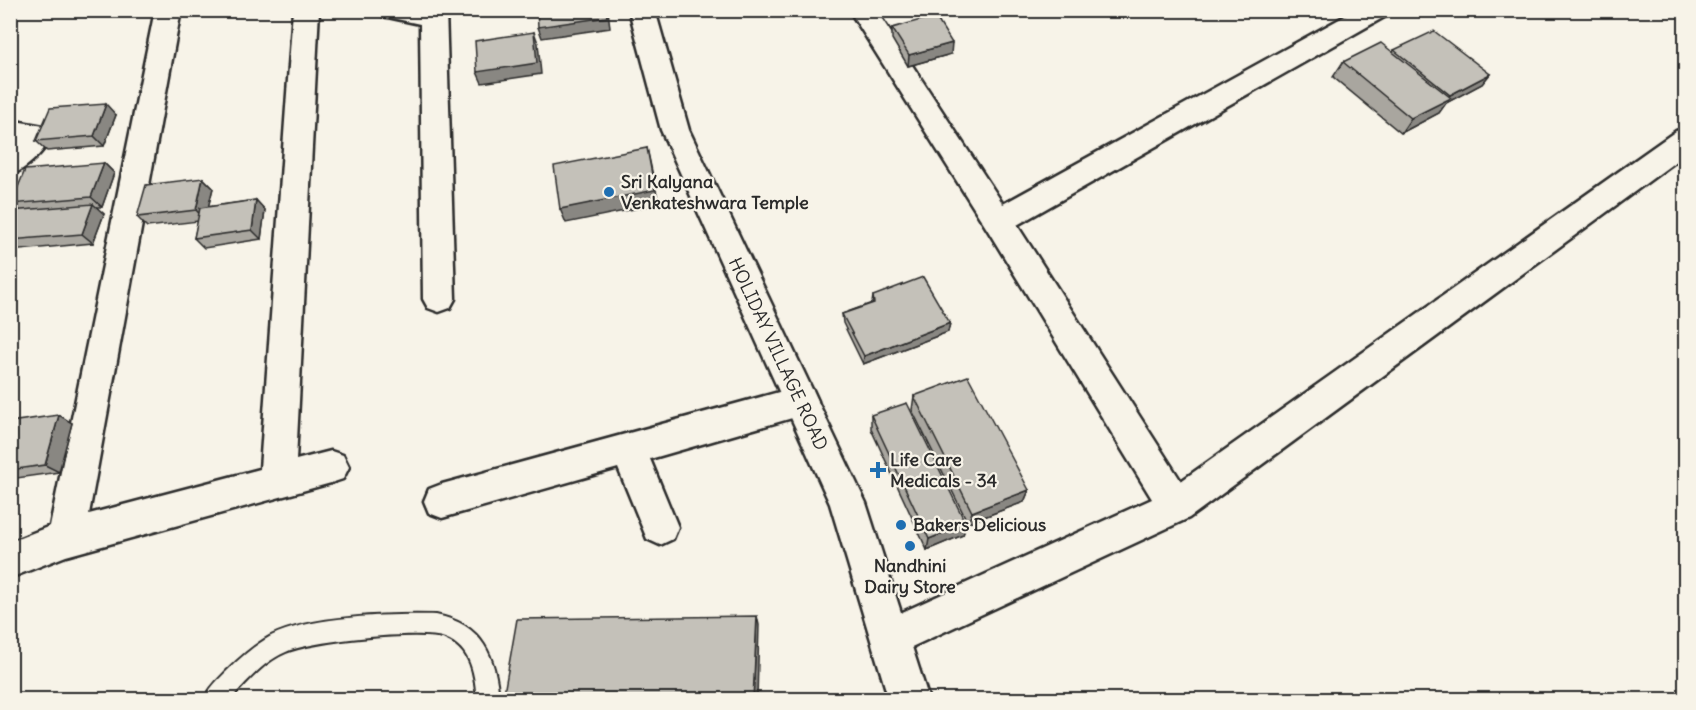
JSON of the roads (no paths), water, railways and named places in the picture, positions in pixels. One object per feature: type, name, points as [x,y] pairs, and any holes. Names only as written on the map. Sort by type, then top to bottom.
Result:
[{"type":"street","points":[[66,538],[168,10]]},
{"type":"street","points":[[277,480],[306,10]]},
{"type":"street","points":[[392,10],[433,14],[439,299]]},
{"type":"street","name":"HOLIDAY VILLAGE ROAD","points":[[642,10],[675,130],[848,503],[909,699]]},
{"type":"street","points":[[862,10],[998,221],[1176,506]]},
{"type":"street","points":[[998,221],[1377,10]]},
{"type":"street","points":[[10,130],[39,135],[10,164]]},
{"type":"street","points":[[890,639],[1176,506],[1686,139]]},
{"type":"street","points":[[442,501],[629,451],[801,401]]},
{"type":"street","points":[[629,451],[660,528]]},
{"type":"street","points":[[10,560],[66,538],[277,480],[331,468]]},
{"type":"lane","points":[[215,699],[235,677],[281,642],[337,630],[447,627],[471,644],[486,671],[488,699]]},
{"type":"place","name":"Sri Kalyana Venkateshwara Temple","points":[[609,192]]},
{"type":"place","name":"Life Care Medicals - 34","points":[[878,470]]},
{"type":"place","name":"Bakers Delicious","points":[[901,525]]},
{"type":"place","name":"Nandhini Dairy Store","points":[[910,546]]}]
